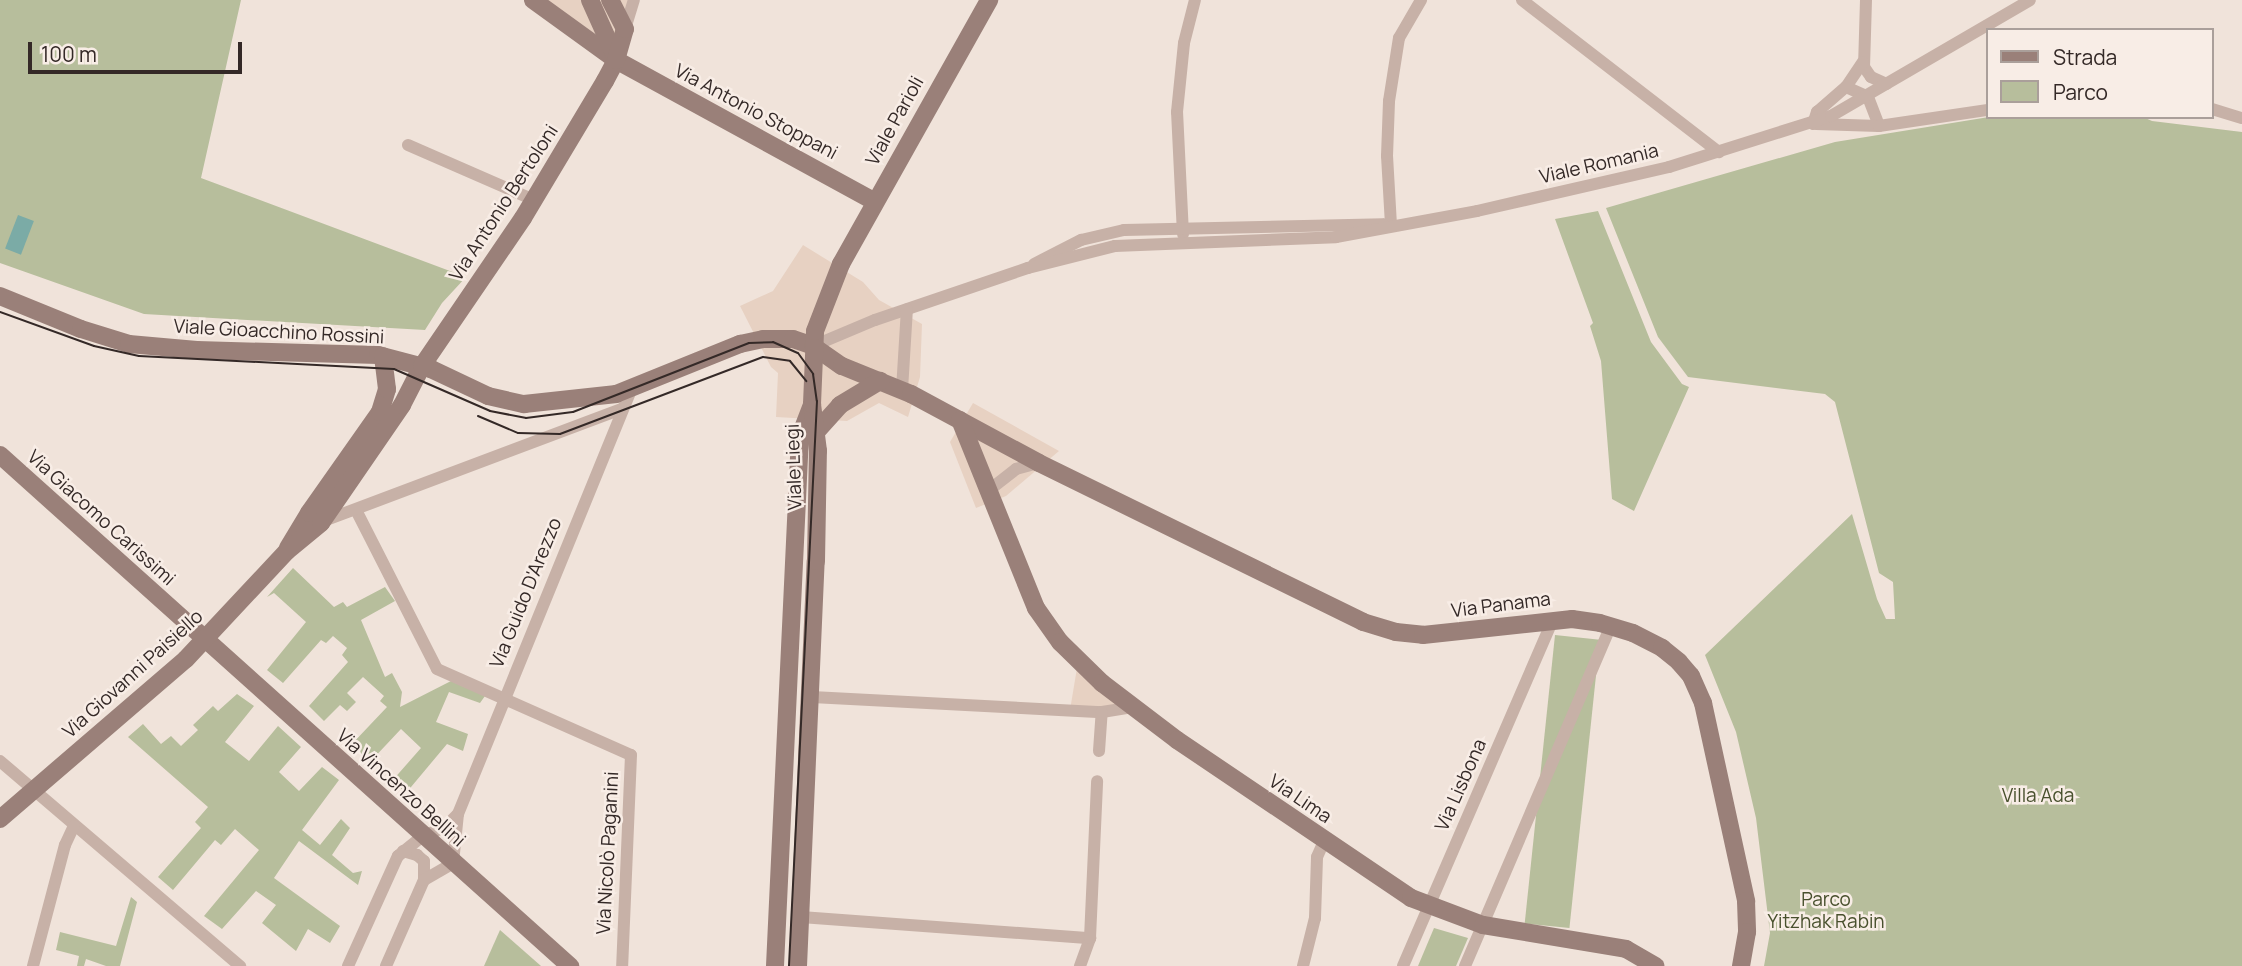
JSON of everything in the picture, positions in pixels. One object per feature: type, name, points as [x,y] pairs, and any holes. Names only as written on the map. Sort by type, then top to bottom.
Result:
[{"type":"street","name":"Via Antonio Stoppani","points":[[533,0],[616,60],[875,202]]},
{"type":"street","points":[[590,0],[616,60]]},
{"type":"street","points":[[610,0],[625,29]]},
{"type":"street","points":[[625,29],[634,0]]},
{"type":"street","name":"Viale Parioli","points":[[812,404],[813,346],[822,309],[841,264],[989,0]]},
{"type":"street","points":[[1183,241],[1177,163],[1178,93],[1184,43],[1195,0]]},
{"type":"street","points":[[1391,225],[1387,156],[1389,101],[1399,38],[1421,0]]},
{"type":"street","points":[[1522,0],[1719,152]]},
{"type":"street","points":[[1866,0],[1863,62],[1869,75],[1887,83]]},
{"type":"street","points":[[1813,124],[1867,96],[2030,0]]},
{"type":"street","name":"Via Antonio Bertoloni","points":[[422,366],[534,200],[616,60],[625,29]]},
{"type":"street","points":[[1813,124],[1817,112],[1846,87],[1863,62]]},
{"type":"street","points":[[1846,87],[1867,96],[1879,126]]},
{"type":"street","points":[[1813,124],[1879,126],[1986,110]]},
{"type":"street","points":[[2214,110],[2242,118]]},
{"type":"street","name":"Viale Romania","points":[[813,346],[907,309],[1028,268],[1115,246],[1183,241],[1336,237],[1596,186],[1813,124]]},
{"type":"street","points":[[408,145],[534,200]]},
{"type":"street","name":"Viale Romania","points":[[1028,268],[1062,248],[1096,235],[1182,226],[1365,223],[1391,225]]},
{"type":"street","name":"Viale Gioacchino Rossini","points":[[0,296],[101,336],[145,346],[383,356],[422,366],[488,396],[519,404],[552,403],[616,394],[756,340],[783,338],[813,346]]},
{"type":"street","points":[[816,432],[840,405],[892,386],[907,309]]},
{"type":"street","name":"Via Panama","points":[[813,346],[833,362],[892,386],[960,419],[1039,463],[1332,608],[1384,629],[1423,635],[1553,619],[1611,625],[1662,648],[1688,671],[1698,689],[1716,754],[1746,901],[1747,932],[1741,966]]},
{"type":"street","name":"Via Giovanni Paisiello","points":[[287,551],[300,525],[380,412],[387,388],[383,356]]},
{"type":"street","name":"Via Giovanni Paisiello","points":[[0,819],[34,792],[205,639],[287,551],[321,523],[402,405],[422,366]]},
{"type":"street","name":"Via Guido D'Arezzo","points":[[453,863],[458,814],[632,387]]},
{"type":"street","name":"Viale Liegi","points":[[798,966],[812,697],[818,457],[812,404]]},
{"type":"street","name":"Viale Liegi","points":[[775,966],[800,436],[812,404]]},
{"type":"street","points":[[321,523],[622,409]]},
{"type":"street","name":"Via Lima","points":[[960,419],[1042,619],[1084,668],[1133,707],[1324,841],[1429,907],[1483,925],[1626,949],[1657,966]]},
{"type":"street","name":"Via Giacomo Carissimi","points":[[0,455],[205,639]]},
{"type":"street","points":[[988,491],[1016,469],[1039,463]]},
{"type":"street","points":[[356,510],[437,669],[505,698]]},
{"type":"street","name":"Via Lisbona","points":[[1404,966],[1553,619]]},
{"type":"street","points":[[1465,966],[1611,625]]},
{"type":"street","name":"Via Vincenzo Bellini","points":[[205,639],[570,966]]},
{"type":"street","points":[[812,697],[1102,712],[1133,707]]},
{"type":"street","name":"Via Nicolò Paganini","points":[[505,698],[631,755],[622,966]]},
{"type":"street","points":[[1099,751],[1102,712]]},
{"type":"street","points":[[0,761],[240,966]]},
{"type":"street","points":[[1080,966],[1090,938],[1097,781]]},
{"type":"street","points":[[348,966],[395,861],[403,851],[423,836],[442,829],[458,814]]},
{"type":"street","points":[[33,966],[65,845],[74,826]]},
{"type":"street","points":[[1303,966],[1315,918],[1317,857],[1324,841]]},
{"type":"street","points":[[386,966],[424,880],[424,861],[417,855],[403,851]]},
{"type":"street","points":[[424,880],[453,863]]},
{"type":"street","points":[[800,917],[1090,938]]},
{"type":"green space","points":[[0,0],[241,0],[201,178],[466,277],[442,303],[425,330],[144,314],[0,263]]},
{"type":"green space","points":[[1986,117],[2148,119],[2242,132],[2242,966],[1764,966],[1770,933],[1756,818],[1736,732],[1705,655],[1852,514],[1877,599],[1886,619],[1895,619],[1893,582],[1879,573],[1835,402],[1825,394],[1688,377],[1658,337],[1606,208],[1835,142]]},
{"type":"green space","points":[[1598,211],[1651,342],[1682,384],[1689,387],[1634,511],[1612,499],[1601,361],[1590,326],[1593,323],[1555,219]]},
{"type":"green space","points":[[293,568],[334,607],[343,602],[347,607],[385,587],[395,601],[361,620],[385,677],[392,673],[402,692],[400,707],[451,681],[485,696],[480,703],[449,692],[436,722],[468,734],[463,751],[447,744],[406,793],[392,781],[421,748],[401,729],[370,762],[351,745],[387,707],[380,701],[384,696],[363,677],[347,693],[356,702],[347,711],[340,705],[324,721],[309,706],[348,662],[342,655],[347,648],[333,636],[326,643],[321,640],[283,683],[267,670],[306,622],[274,593],[267,597]]},
{"type":"green space","points":[[1555,635],[1600,640],[1569,928],[1525,923]]},
{"type":"green space","points":[[237,694],[254,706],[225,742],[249,761],[278,726],[301,747],[279,772],[299,791],[322,767],[339,780],[302,830],[320,845],[341,819],[350,828],[332,855],[353,873],[362,871],[358,885],[299,841],[274,878],[340,926],[330,943],[308,929],[296,951],[262,923],[276,905],[256,891],[222,929],[204,916],[259,850],[235,829],[221,845],[215,840],[173,890],[158,877],[201,828],[195,822],[208,807],[128,737],[143,724],[161,744],[171,736],[181,746],[198,730],[193,725],[213,706],[218,711]]},
{"type":"green space","points":[[131,897],[137,902],[120,966],[106,966],[86,959],[84,966],[77,966],[79,956],[56,950],[60,932],[116,946]]},
{"type":"green space","points":[[1434,928],[1468,938],[1456,966],[1418,966]]},
{"type":"green space","points":[[500,930],[541,966],[484,966]]},
{"type":"shaded area","points":[[533,0],[634,0],[616,60]]},
{"type":"shaded area","points":[[803,245],[863,282],[879,300],[922,324],[920,377],[908,417],[879,403],[847,421],[776,417],[778,373],[771,367],[740,306],[773,291]]},
{"type":"shaded area","points":[[973,403],[1059,451],[1006,496],[976,508],[950,442]]},
{"type":"shaded area","points":[[1078,662],[1133,707],[1070,710]]},
{"type":"water","points":[[18,215],[34,221],[21,255],[5,249]]},
{"type":"tram line","points":[[0,312],[94,346],[139,356],[394,369],[490,411],[526,418],[573,412],[749,343],[773,342],[798,353],[813,374],[817,401],[789,966]]},
{"type":"tram line","points":[[478,416],[518,433],[560,434],[763,357],[790,361],[806,381]]},
{"type":"park label","name":"Villa Ada","points":[[2038,796]]},
{"type":"park label","name":"Parco Yitzhak Rabin","points":[[1826,911]]}]
